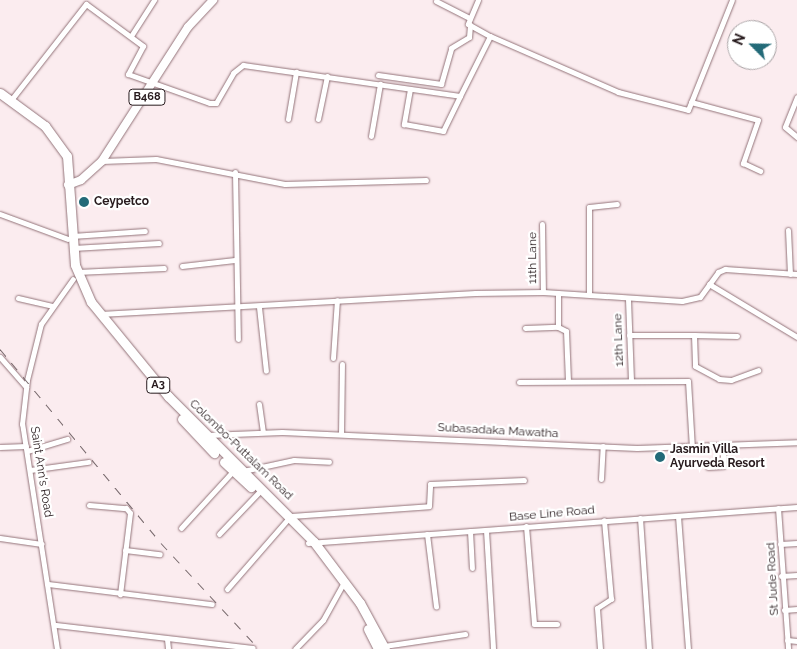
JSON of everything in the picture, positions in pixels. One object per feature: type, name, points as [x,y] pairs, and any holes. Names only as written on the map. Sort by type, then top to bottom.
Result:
[{"type":"highway","name":"Colombo-Puttalam Road","points":[[0,93],[11,100],[61,145],[70,168],[70,237],[75,276],[96,318],[203,437],[258,493],[289,518]]},
{"type":"highway","name":"Colombo-Puttalam Road","points":[[0,98],[38,126],[56,146],[65,160],[69,185]]},
{"type":"highway","name":"Colombo-Puttalam Road","points":[[70,237],[73,248],[75,276],[100,314],[203,437]]},
{"type":"highway","name":"Colombo-Puttalam Road","points":[[237,472],[289,518],[311,542],[360,603],[383,648]]},
{"type":"highway","name":"Colombo-Puttalam Road","points":[[311,542],[383,648]]},
{"type":"main road","name":"B468","points":[[69,185],[87,176],[102,161],[156,83],[188,27],[213,0]]},
{"type":"street","points":[[131,36],[154,0]]},
{"type":"street","points":[[378,75],[441,84],[451,48],[469,37],[470,18],[478,0]]},
{"type":"street","points":[[470,25],[490,36],[618,92],[688,110],[732,0]]},
{"type":"street","points":[[436,1],[470,18]]},
{"type":"street","points":[[11,100],[86,4],[142,46],[128,74],[216,103],[233,73],[243,65],[460,96]]},
{"type":"street","points":[[410,89],[404,124],[444,131],[490,36]]},
{"type":"street","points":[[288,119],[296,72]]},
{"type":"street","points":[[318,119],[327,76]]},
{"type":"street","points":[[371,136],[380,84]]},
{"type":"street","points":[[797,97],[785,127],[797,137]]},
{"type":"street","points":[[691,102],[758,120],[744,163],[760,171]]},
{"type":"street","points":[[102,161],[156,159],[234,172],[285,184],[426,180]]},
{"type":"street","points":[[234,172],[235,309],[238,339]]},
{"type":"street","points":[[589,294],[589,208],[617,204]]},
{"type":"street","points":[[0,214],[70,237],[145,231]]},
{"type":"street","name":"11th Lane","points":[[542,224],[543,292]]},
{"type":"street","points":[[788,230],[790,274]]},
{"type":"street","points":[[73,248],[158,243]]},
{"type":"street","points":[[182,266],[235,260]]},
{"type":"street","points":[[75,276],[164,268]]},
{"type":"street","points":[[100,314],[235,309],[337,300],[543,292],[589,294],[628,299],[694,300],[725,269],[797,274]]},
{"type":"street","name":"Saint Ann's Road","points":[[57,649],[56,625],[22,424],[26,386],[33,349],[52,306],[75,276]]},
{"type":"street","points":[[709,284],[797,337]]},
{"type":"street","points":[[558,293],[558,327]]},
{"type":"street","points":[[18,298],[52,306]]},
{"type":"street","name":"12th Lane","points":[[628,299],[631,380]]},
{"type":"street","points":[[333,358],[337,300]]},
{"type":"street","points":[[259,307],[266,371]]},
{"type":"street","points":[[525,328],[558,327],[566,331],[568,381]]},
{"type":"street","points":[[629,335],[737,336]]},
{"type":"street","points":[[694,336],[694,361],[698,370],[726,381],[758,370]]},
{"type":"street","points":[[0,357],[26,386]]},
{"type":"street","points":[[341,434],[342,364]]},
{"type":"street","points":[[519,382],[688,381],[692,448]]},
{"type":"street","points":[[259,404],[263,432]]},
{"type":"street","name":"Subasadaka Mawatha","points":[[203,437],[263,432],[692,448],[797,442]]},
{"type":"street","points":[[0,447],[26,448],[67,439]]},
{"type":"street","points":[[601,479],[602,446]]},
{"type":"street","points":[[708,467],[722,466],[724,446]]},
{"type":"street","points":[[180,528],[237,472],[294,460],[329,462]]},
{"type":"street","points":[[30,470],[88,462]]},
{"type":"street","points":[[227,589],[289,518],[429,506],[430,484],[524,480]]},
{"type":"street","points":[[219,534],[258,493]]},
{"type":"street","points":[[89,505],[128,510],[120,594]]},
{"type":"street","name":"Base Line Road","points":[[311,542],[797,507]]},
{"type":"street","name":"St Jude Road","points":[[778,508],[781,576],[788,649]]},
{"type":"street","points":[[678,516],[688,649]]},
{"type":"street","points":[[640,518],[649,649]]},
{"type":"street","points":[[600,649],[597,608],[610,599],[604,520]]},
{"type":"street","points":[[526,526],[534,624],[557,624]]},
{"type":"street","points":[[486,530],[493,649]]},
{"type":"street","points":[[470,531],[472,568]]},
{"type":"street","points":[[427,534],[436,606]]},
{"type":"street","points":[[0,538],[42,544]]},
{"type":"street","points":[[780,544],[797,543]]},
{"type":"street","points":[[125,550],[160,554]]},
{"type":"street","points":[[781,576],[797,575]]},
{"type":"street","points":[[48,584],[212,604]]},
{"type":"street","points":[[294,649],[323,620],[342,586]]},
{"type":"street","points":[[784,610],[797,609]]},
{"type":"street","points":[[56,625],[253,648]]},
{"type":"street","points":[[383,648],[465,634]]},
{"type":"street","points":[[168,639],[168,649]]},
{"type":"street","points":[[787,640],[797,640]]},
{"type":"railway","points":[[0,349],[161,543],[259,649]]},
{"type":"place","name":"Ceypetco","points":[[84,202]]},
{"type":"place","name":"Jasmin Villa Ayurveda Resort","points":[[660,457]]}]
